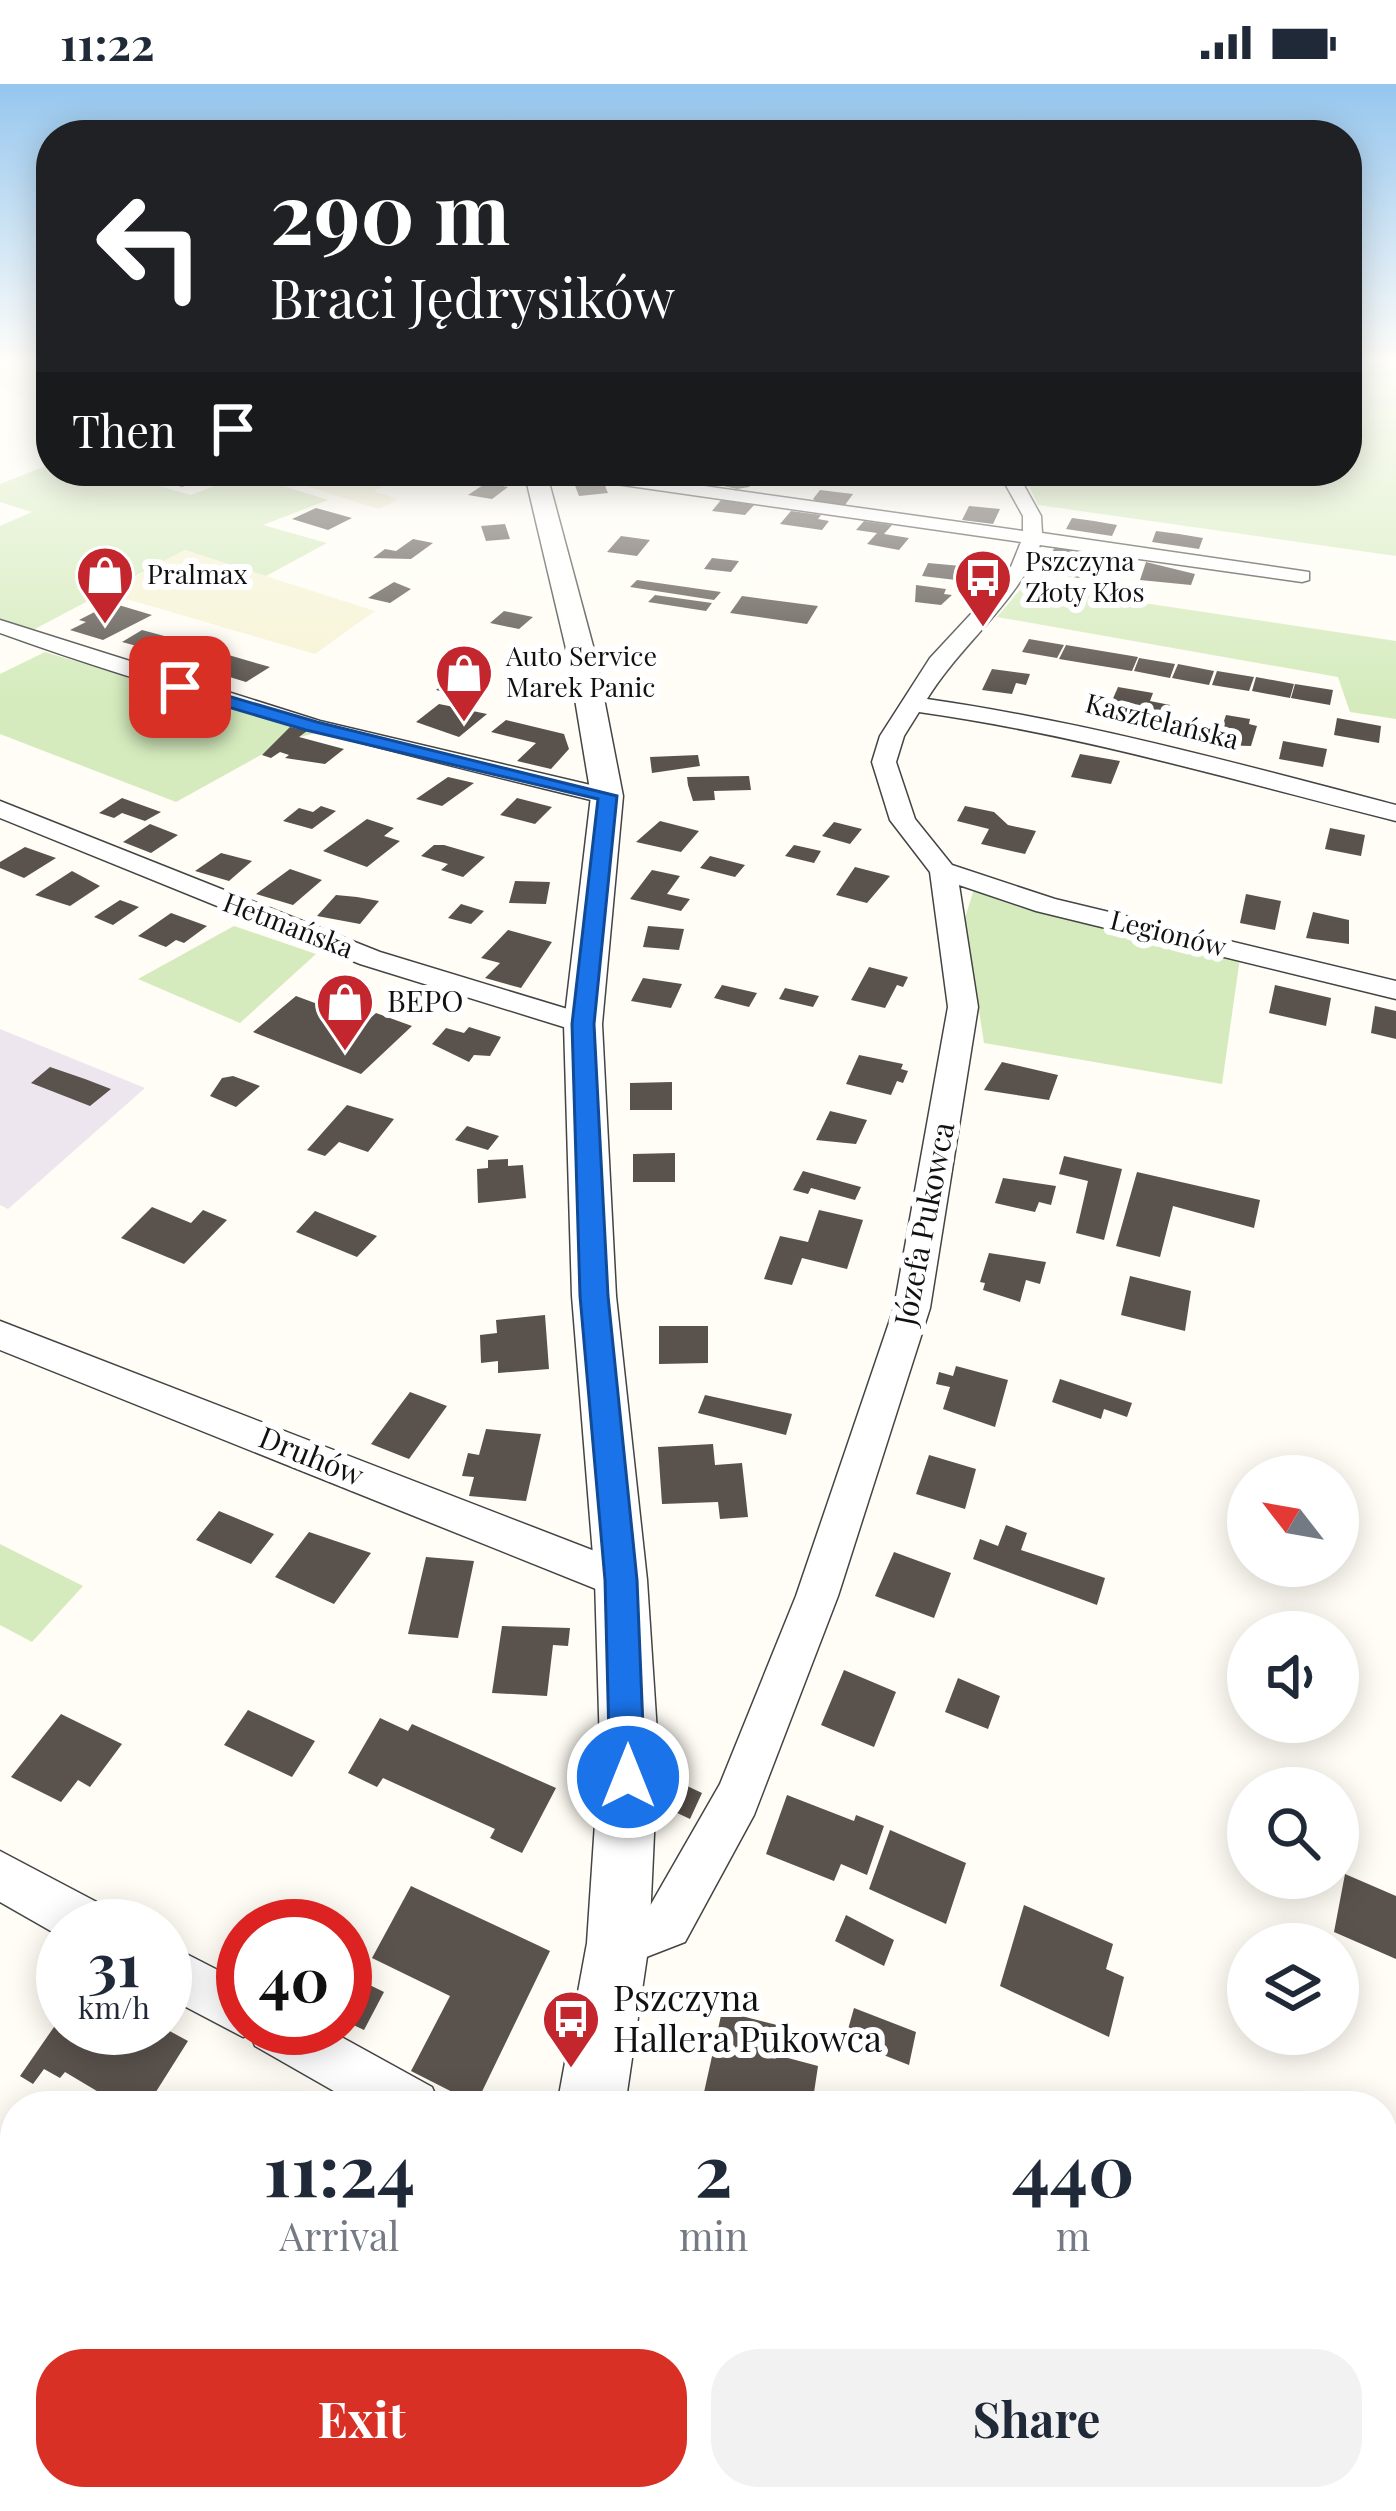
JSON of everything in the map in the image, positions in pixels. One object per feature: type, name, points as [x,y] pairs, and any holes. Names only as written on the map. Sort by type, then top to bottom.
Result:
[{"type":"street","points":[[539,486],[582,657],[608,796],[583,1024],[594,1296],[621,1580],[629,1748],[618,1943],[593,2091]]},
{"type":"street","points":[[668,486],[1302,576]]},
{"type":"street","points":[[1015,486],[1032,516],[1034,537]]},
{"type":"street","name":"Józefa Pukowca","points":[[618,1943],[667,1924],[737,1798],[817,1596],[912,1308],[963,1007],[943,871],[903,820],[884,762],[911,704],[941,658],[1017,576],[1034,537]]},
{"type":"street","points":[[0,626],[275,716],[608,796]]},
{"type":"street","name":"Kasztelańska","points":[[911,704],[1024,720],[1142,745],[1396,813]]},
{"type":"street","name":"Hetmańska","points":[[0,809],[370,958],[583,1024]]},
{"type":"street","name":"Legionów","points":[[943,871],[1046,905],[1396,990]]},
{"type":"street","name":"Druhów","points":[[0,1335],[621,1580]]},
{"type":"street","points":[[0,1875],[43,1899]]},
{"type":"street","points":[[321,2055],[386,2091]]},
{"type":"shaded area","points":[[307,486],[383,486],[373,491],[398,499],[379,509]]},
{"type":"shaded area","points":[[185,550],[375,611],[315,654],[106,593]]},
{"type":"shaded area","points":[[0,1029],[145,1088],[8,1209],[0,1205]]},
{"type":"green space","points":[[36,474],[36,486],[159,486],[191,495],[214,486],[283,486],[328,500],[263,525],[327,543],[266,576],[185,550],[29,632],[0,618],[0,526],[32,512],[0,502],[0,484]]},
{"type":"green space","points":[[1362,474],[1396,474],[1396,556],[1038,505],[1029,486],[1362,486]]},
{"type":"green space","points":[[1024,585],[1396,641],[1396,719],[1350,712],[1338,677],[997,617]]},
{"type":"green space","points":[[45,652],[316,733],[288,740],[176,802],[0,734],[0,674]]},
{"type":"green space","points":[[974,889],[1240,958],[1222,1084],[984,1043],[965,918]]},
{"type":"green space","points":[[234,926],[316,954],[240,1023],[138,979]]},
{"type":"green space","points":[[0,1544],[83,1586],[32,1642],[0,1625]]},
{"type":"building","points":[[482,486],[508,487],[492,499],[468,495]]},
{"type":"building","points":[[575,486],[605,486],[608,493],[579,496]]},
{"type":"building","points":[[820,490],[853,494],[845,505],[817,502],[813,499]]},
{"type":"building","points":[[721,500],[754,505],[745,515],[712,511]]},
{"type":"building","points":[[969,506],[1000,509],[993,524],[962,520]]},
{"type":"building","points":[[316,508],[352,518],[328,530],[292,519]]},
{"type":"building","points":[[791,511],[821,515],[818,519],[829,521],[822,530],[780,524]]},
{"type":"building","points":[[1072,518],[1117,525],[1112,536],[1066,529]]},
{"type":"building","points":[[864,521],[892,525],[884,534],[909,538],[899,550],[867,544],[877,533],[856,530]]},
{"type":"building","points":[[505,524],[510,539],[486,541],[481,526]]},
{"type":"building","points":[[1156,531],[1203,538],[1199,549],[1152,542]]},
{"type":"building","points":[[621,536],[650,540],[637,556],[607,552]]},
{"type":"building","points":[[413,539],[433,543],[411,559],[373,558],[385,549],[396,551]]},
{"type":"building","points":[[1056,546],[1095,553],[1079,578],[1039,571]]},
{"type":"building","points":[[712,558],[739,561],[731,572],[704,569]]},
{"type":"building","points":[[1146,562],[1195,574],[1191,585],[1140,580]]},
{"type":"building","points":[[928,563],[961,566],[956,580],[922,576]]},
{"type":"building","points":[[637,580],[721,592],[714,600],[630,587]]},
{"type":"building","points":[[394,582],[411,589],[390,603],[368,598]]},
{"type":"building","points":[[916,585],[946,589],[944,594],[952,595],[941,605],[915,602]]},
{"type":"building","points":[[655,595],[712,603],[706,611],[648,602]]},
{"type":"building","points":[[742,596],[818,606],[807,624],[730,613]]},
{"type":"building","name":"Pralmax","points":[[112,603],[152,615],[103,640],[70,630],[86,622],[79,620]]},
{"type":"building","points":[[504,611],[533,617],[519,629],[490,623]]},
{"type":"building","points":[[142,630],[168,637],[148,649],[122,642]]},
{"type":"building","points":[[1029,639],[1064,645],[1057,658],[1022,652]]},
{"type":"building","points":[[1066,645],[1138,657],[1132,671],[1059,659]]},
{"type":"building","points":[[225,654],[270,667],[246,682],[200,668]]},
{"type":"building","points":[[1139,658],[1175,664],[1170,678],[1134,671]]},
{"type":"building","points":[[1178,664],[1214,671],[1209,685],[1172,678]]},
{"type":"building","points":[[992,669],[1030,674],[1026,685],[1016,683],[1012,694],[982,690]]},
{"type":"building","points":[[1217,671],[1254,677],[1249,691],[1212,685]]},
{"type":"building","points":[[457,672],[483,678],[475,685],[482,686],[463,696],[436,690]]},
{"type":"building","points":[[1256,677],[1294,684],[1290,698],[1252,691]]},
{"type":"building","points":[[1295,684],[1333,690],[1330,705],[1291,698]]},
{"type":"building","points":[[1118,687],[1153,693],[1150,701],[1170,705],[1164,720],[1137,715],[1134,723],[1105,717]]},
{"type":"building","points":[[439,704],[487,714],[459,737],[416,722]]},
{"type":"building","points":[[1226,715],[1250,719],[1249,724],[1257,726],[1251,746],[1216,745]]},
{"type":"building","points":[[1337,718],[1381,726],[1379,743],[1334,735]]},
{"type":"building","points":[[506,720],[564,734],[569,749],[551,769],[517,761],[536,743],[491,732]]},
{"type":"building","points":[[290,727],[307,731],[299,737],[344,749],[325,764],[285,758],[289,755],[280,752],[271,758],[262,755]]},
{"type":"building","points":[[1283,741],[1327,749],[1323,767],[1279,759]]},
{"type":"building","points":[[1080,754],[1120,761],[1111,784],[1071,777]]},
{"type":"building","points":[[698,755],[700,766],[652,773],[650,757]]},
{"type":"building","points":[[749,776],[751,790],[714,791],[715,800],[693,801],[687,777]]},
{"type":"building","points":[[448,777],[474,783],[442,806],[416,799]]},
{"type":"building","points":[[122,798],[161,812],[145,821],[122,813],[114,818],[99,813]]},
{"type":"building","points":[[517,798],[552,807],[535,824],[500,815]]},
{"type":"building","points":[[321,806],[336,811],[312,829],[283,821],[299,808],[313,812]]},
{"type":"building","points":[[965,806],[994,812],[1008,825],[1036,831],[1025,854],[981,844],[989,829],[957,821]]},
{"type":"building","points":[[367,819],[394,828],[384,836],[400,841],[367,867],[323,851]]},
{"type":"building","points":[[660,821],[699,831],[681,852],[636,842]]},
{"type":"building","points":[[834,822],[862,829],[850,844],[822,836]]},
{"type":"building","points":[[150,824],[178,835],[151,853],[123,842]]},
{"type":"building","points":[[1330,828],[1365,835],[1361,856],[1325,849]]},
{"type":"building","points":[[434,845],[485,857],[463,877],[441,870],[448,864],[421,856]]},
{"type":"building","points":[[794,845],[821,851],[814,863],[785,856]]},
{"type":"building","points":[[25,847],[56,858],[24,878],[0,868],[0,862]]},
{"type":"building","points":[[221,853],[252,861],[229,881],[195,871]]},
{"type":"building","points":[[710,856],[745,865],[735,877],[700,868]]},
{"type":"building","points":[[855,867],[890,876],[867,903],[836,895]]},
{"type":"building","points":[[290,869],[322,880],[293,905],[256,894]]},
{"type":"building","points":[[652,870],[680,876],[667,894],[690,899],[681,911],[630,899]]},
{"type":"building","points":[[72,871],[100,886],[70,906],[35,895]]},
{"type":"building","points":[[515,881],[550,882],[546,904],[509,903]]},
{"type":"building","points":[[1246,894],[1281,901],[1275,930],[1240,923]]},
{"type":"building","points":[[336,895],[379,901],[360,924],[317,916]]},
{"type":"building","points":[[120,900],[139,907],[113,925],[94,917]]},
{"type":"building","points":[[461,904],[484,911],[471,924],[448,918]]},
{"type":"building","points":[[1313,912],[1349,920],[1349,944],[1306,938]]},
{"type":"building","points":[[171,913],[207,926],[184,943],[176,940],[166,947],[138,936]]},
{"type":"building","points":[[648,926],[684,929],[679,950],[643,947]]},
{"type":"building","points":[[508,930],[552,942],[521,988],[485,978],[500,963],[481,958]]},
{"type":"building","points":[[869,967],[908,977],[903,987],[897,985],[885,1008],[851,1000]]},
{"type":"building","points":[[643,978],[682,984],[671,1008],[631,1001]]},
{"type":"building","points":[[722,985],[757,993],[749,1007],[714,998]]},
{"type":"building","points":[[1275,985],[1331,998],[1326,1026],[1269,1013]]},
{"type":"building","points":[[785,988],[819,996],[813,1007],[779,999]]},
{"type":"building","name":"BEPO","points":[[296,996],[366,1022],[376,1013],[412,1026],[361,1074],[253,1032]]},
{"type":"building","points":[[1375,1006],[1396,1011],[1396,1039],[1371,1033]]},
{"type":"building","points":[[469,1027],[501,1037],[490,1056],[474,1055],[469,1062],[432,1044],[446,1028],[464,1033]]},
{"type":"building","points":[[859,1055],[903,1064],[901,1069],[908,1071],[903,1083],[897,1081],[891,1095],[846,1084]]},
{"type":"building","points":[[1002,1062],[1058,1075],[1049,1100],[984,1090]]},
{"type":"building","points":[[50,1067],[111,1089],[90,1106],[31,1083]]},
{"type":"building","points":[[233,1076],[260,1086],[236,1107],[210,1096],[222,1078]]},
{"type":"building","points":[[672,1082],[672,1110],[630,1110],[630,1083]]},
{"type":"building","points":[[347,1105],[394,1119],[368,1152],[339,1142],[325,1156],[307,1150]]},
{"type":"building","points":[[830,1111],[867,1120],[856,1144],[816,1140]]},
{"type":"building","points":[[467,1126],[499,1136],[488,1150],[455,1140]]},
{"type":"building","points":[[675,1153],[675,1182],[633,1182],[633,1154]]},
{"type":"building","points":[[1064,1156],[1122,1169],[1104,1240],[1076,1233],[1088,1181],[1059,1174]]},
{"type":"building","points":[[508,1159],[508,1166],[523,1165],[526,1198],[478,1203],[477,1169],[488,1168],[488,1160]]},
{"type":"building","points":[[803,1171],[861,1187],[855,1200],[811,1188],[808,1194],[793,1190]]},
{"type":"building","points":[[1137,1172],[1260,1200],[1254,1228],[1173,1206],[1160,1257],[1116,1246]]},
{"type":"building","points":[[1003,1178],[1056,1186],[1051,1205],[1039,1202],[1035,1212],[995,1203]]},
{"type":"building","points":[[152,1207],[191,1223],[203,1210],[227,1220],[184,1264],[121,1238]]},
{"type":"building","points":[[819,1210],[863,1220],[847,1269],[802,1258],[792,1285],[764,1279],[780,1236],[808,1242]]},
{"type":"building","points":[[315,1211],[377,1236],[357,1257],[296,1232]]},
{"type":"building","points":[[989,1253],[1046,1262],[1040,1284],[1026,1280],[1020,1302],[983,1290],[985,1283],[980,1282]]},
{"type":"building","points":[[1130,1276],[1191,1291],[1185,1331],[1121,1315]]},
{"type":"building","points":[[545,1315],[549,1369],[498,1373],[498,1361],[481,1363],[480,1335],[497,1333],[496,1320]]},
{"type":"building","points":[[659,1326],[708,1326],[708,1363],[659,1364]]},
{"type":"building","points":[[956,1366],[1008,1380],[995,1427],[943,1409],[950,1387],[936,1384],[939,1372],[953,1376]]},
{"type":"building","points":[[1060,1379],[1132,1403],[1127,1417],[1104,1409],[1101,1419],[1052,1402]]},
{"type":"building","points":[[410,1392],[447,1406],[409,1459],[371,1444]]},
{"type":"building","points":[[705,1395],[792,1414],[786,1435],[698,1413]]},
{"type":"building","points":[[486,1429],[541,1434],[526,1501],[469,1496],[474,1477],[462,1476],[468,1453],[479,1455]]},
{"type":"building","points":[[713,1444],[715,1465],[742,1463],[748,1517],[720,1519],[718,1502],[662,1504],[658,1447]]},
{"type":"building","points":[[929,1455],[976,1469],[965,1509],[916,1494]]},
{"type":"building","points":[[219,1511],[274,1534],[251,1564],[196,1540]]},
{"type":"building","points":[[1006,1525],[1027,1533],[1021,1550],[1105,1578],[1097,1605],[973,1559],[980,1539],[998,1546]]},
{"type":"building","points":[[309,1532],[371,1553],[334,1604],[275,1577]]},
{"type":"building","points":[[894,1552],[951,1573],[934,1618],[875,1596]]},
{"type":"building","points":[[426,1557],[474,1561],[458,1638],[408,1634]]},
{"type":"building","points":[[502,1626],[570,1628],[568,1646],[553,1645],[547,1696],[492,1693]]},
{"type":"building","points":[[844,1670],[896,1692],[874,1747],[821,1725]]},
{"type":"building","points":[[958,1678],[1000,1696],[988,1729],[945,1712]]},
{"type":"building","points":[[248,1710],[315,1741],[292,1777],[224,1745]]},
{"type":"building","points":[[61,1714],[122,1744],[90,1787],[78,1780],[61,1802],[11,1777]]},
{"type":"building","points":[[380,1718],[408,1731],[412,1724],[556,1788],[522,1853],[490,1838],[495,1829],[383,1778],[377,1787],[348,1773]]},
{"type":"building","points":[[685,1785],[702,1793],[690,1819],[673,1811]]},
{"type":"building","points":[[787,1795],[854,1821],[856,1815],[884,1826],[867,1875],[841,1864],[834,1881],[766,1854]]},
{"type":"building","points":[[890,1830],[966,1863],[946,1924],[869,1889]]},
{"type":"building","points":[[1359,1880],[1396,1896],[1396,1959],[1359,1943],[1359,1923],[1336,1923],[1340,1899],[1359,1899]]},
{"type":"building","points":[[411,1886],[550,1951],[482,2091],[450,2091],[411,2071],[450,1996],[372,1958]]},
{"type":"building","points":[[1024,1905],[1113,1944],[1106,1969],[1124,1977],[1109,2037],[1000,1986]]},
{"type":"building","points":[[846,1915],[894,1940],[884,1966],[835,1941]]},
{"type":"building","points":[[372,1986],[384,1992],[372,2015]]},
{"type":"building","points":[[854,2008],[916,2032],[909,2065],[845,2040]]},
{"type":"building","points":[[722,2011],[793,2029],[788,2058],[818,2066],[814,2091],[704,2091]]},
{"type":"building","points":[[36,2053],[179,2055],[156,2091],[97,2091],[65,2072],[60,2078],[44,2069],[33,2084],[20,2076]]},
{"type":"place","name":"Pralmax","points":[[105,626]]},
{"type":"place","name":"Pszczyna Złoty Kłos","points":[[983,629]]},
{"type":"place","name":"Auto Service Marek Panic","points":[[464,724]]},
{"type":"place","name":"BEPO","points":[[345,1053]]},
{"type":"place","name":"Pszczyna Hallera Pukowca","points":[[571,2070]]},
{"type":"route","points":[[180,687],[313,726],[608,796],[583,1024],[594,1296],[621,1580],[628,1777]]}]
